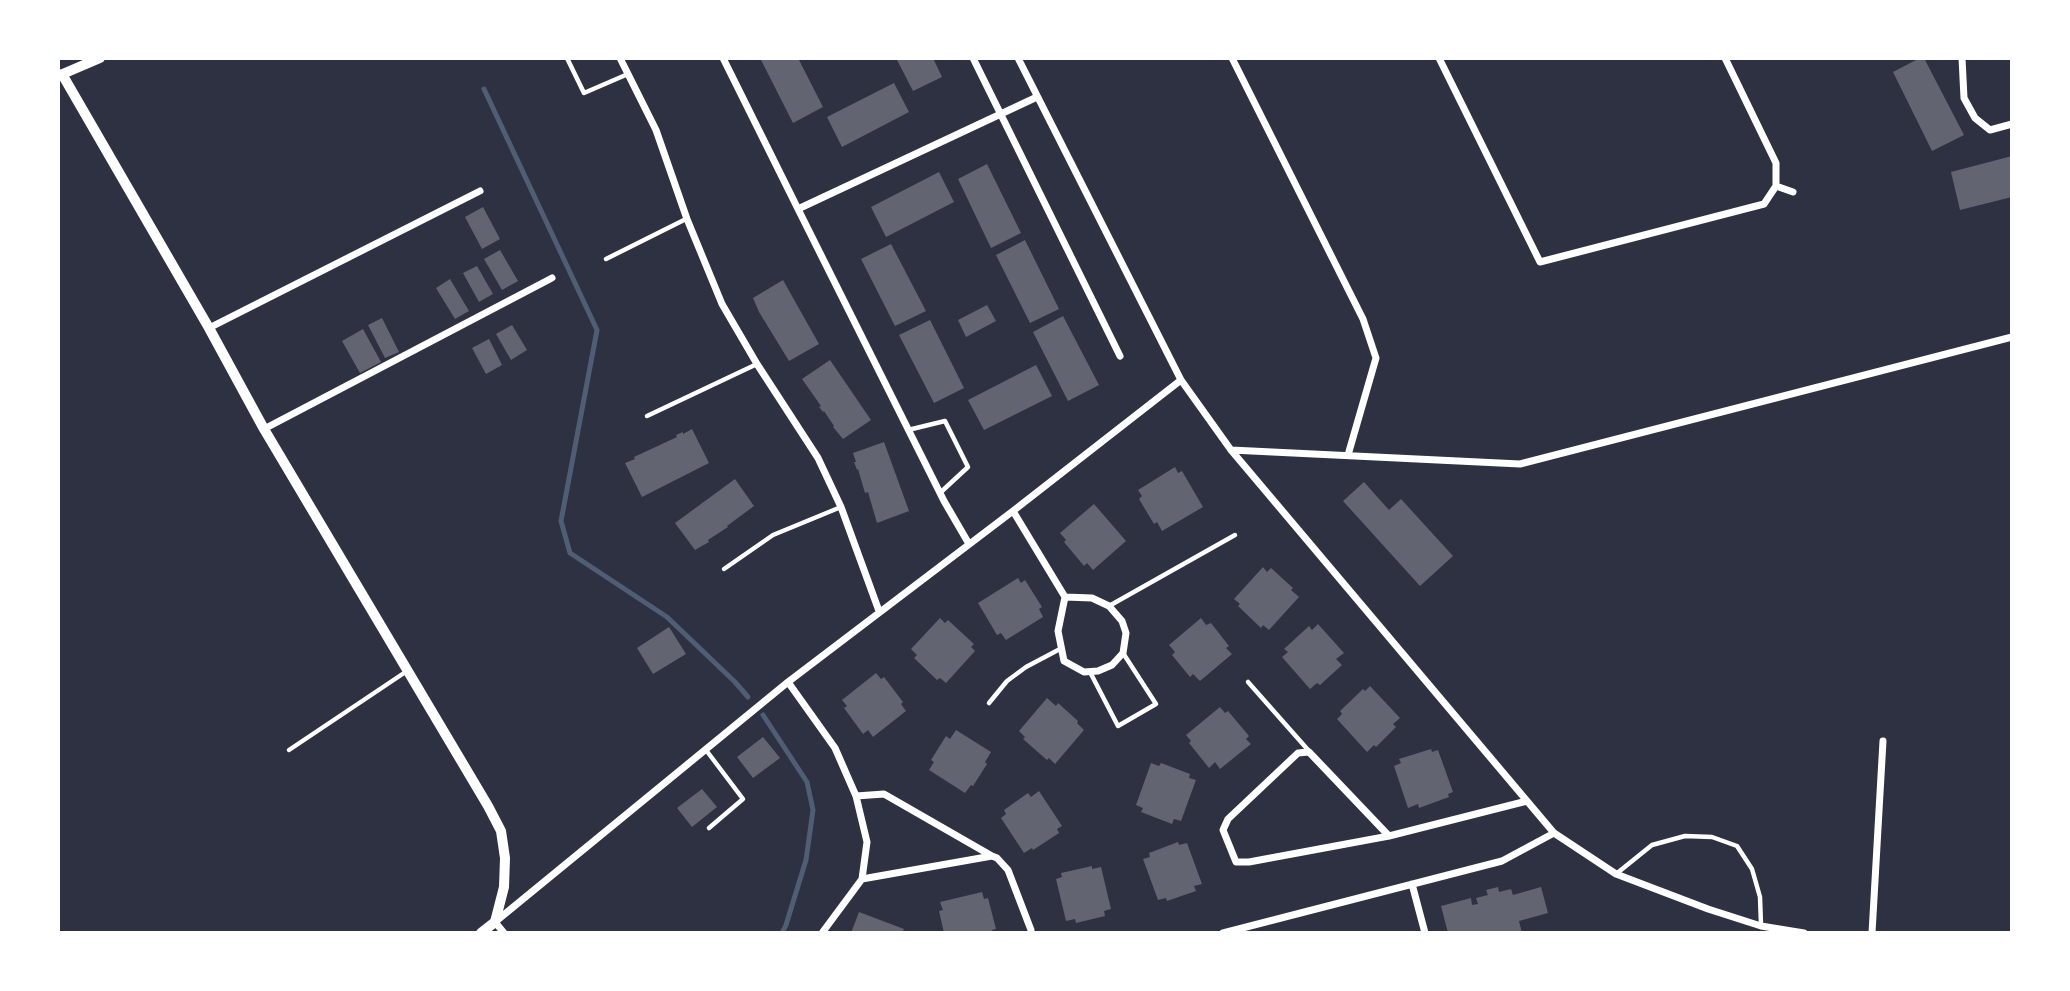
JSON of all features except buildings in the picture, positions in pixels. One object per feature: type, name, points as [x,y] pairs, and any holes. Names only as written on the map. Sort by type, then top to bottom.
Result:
[{"type":"street","points":[[100,58],[60,75],[209,328],[264,429],[501,831],[505,858],[504,887],[495,922]]},
{"type":"street","points":[[620,58],[656,130],[687,219],[722,304],[818,458],[841,507],[879,611]]},
{"type":"street","points":[[723,58],[908,430],[969,544]]},
{"type":"street","points":[[973,58],[1120,356]]},
{"type":"street","points":[[1018,58],[1181,380],[1231,450],[1554,833],[1616,874],[1761,926],[1804,933]]},
{"type":"street","points":[[1232,58],[1363,319],[1376,358],[1348,455]]},
{"type":"street","points":[[1439,58],[1540,262],[1764,204],[1776,186],[1776,163],[1725,58]]},
{"type":"street","points":[[1962,58],[1964,98],[1975,118],[1990,130],[2012,124]]},
{"type":"street","points":[[798,209],[1037,97]]},
{"type":"street","points":[[1776,186],[1793,192]]},
{"type":"street","points":[[209,328],[480,191]]},
{"type":"street","points":[[264,429],[552,278]]},
{"type":"street","points":[[1231,450],[1520,464],[2012,337]]},
{"type":"street","points":[[481,933],[788,682],[1181,380]]},
{"type":"street","points":[[1013,511],[1065,597],[1058,631],[1064,661],[1084,671],[1098,671],[1112,665],[1123,653],[1126,633],[1122,621],[1109,606],[1092,598],[1065,597]]},
{"type":"street","points":[[788,682],[835,748],[856,796],[867,842],[862,879],[822,933]]},
{"type":"street","points":[[1872,933],[1883,741]]},
{"type":"street","points":[[1389,835],[1309,752],[1298,753],[1228,819],[1223,830],[1236,862],[1249,862],[1389,835],[1527,801]]},
{"type":"street","points":[[856,796],[884,794],[997,858],[1009,870],[1031,930]]},
{"type":"street","points":[[1223,933],[1502,861],[1554,833]]},
{"type":"street","points":[[862,879],[992,856]]},
{"type":"street","points":[[1412,884],[1425,933]]},
{"type":"street","points":[[495,922],[504,933]]},
{"type":"lane","points":[[567,58],[584,93],[628,74]]},
{"type":"lane","points":[[606,259],[687,219]]},
{"type":"lane","points":[[647,416],[757,364]]},
{"type":"lane","points":[[908,430],[945,421],[968,467],[940,493]]},
{"type":"lane","points":[[724,569],[773,535],[841,507]]},
{"type":"lane","points":[[1109,606],[1235,535]]},
{"type":"lane","points":[[989,703],[1007,681],[1026,667],[1060,649]]},
{"type":"lane","points":[[1089,671],[1118,726],[1156,704],[1123,653]]},
{"type":"lane","points":[[289,750],[408,671]]},
{"type":"lane","points":[[1248,682],[1309,752]]},
{"type":"lane","points":[[705,750],[743,799],[709,828]]},
{"type":"lane","points":[[1616,874],[1652,845],[1685,836],[1712,837],[1737,846],[1752,869],[1760,897],[1761,926]]},
{"type":"waterway","points":[[484,89],[597,330],[561,521],[570,553],[667,617],[748,697]]},
{"type":"waterway","points":[[763,715],[807,782],[813,810],[806,860],[782,933]]}]
